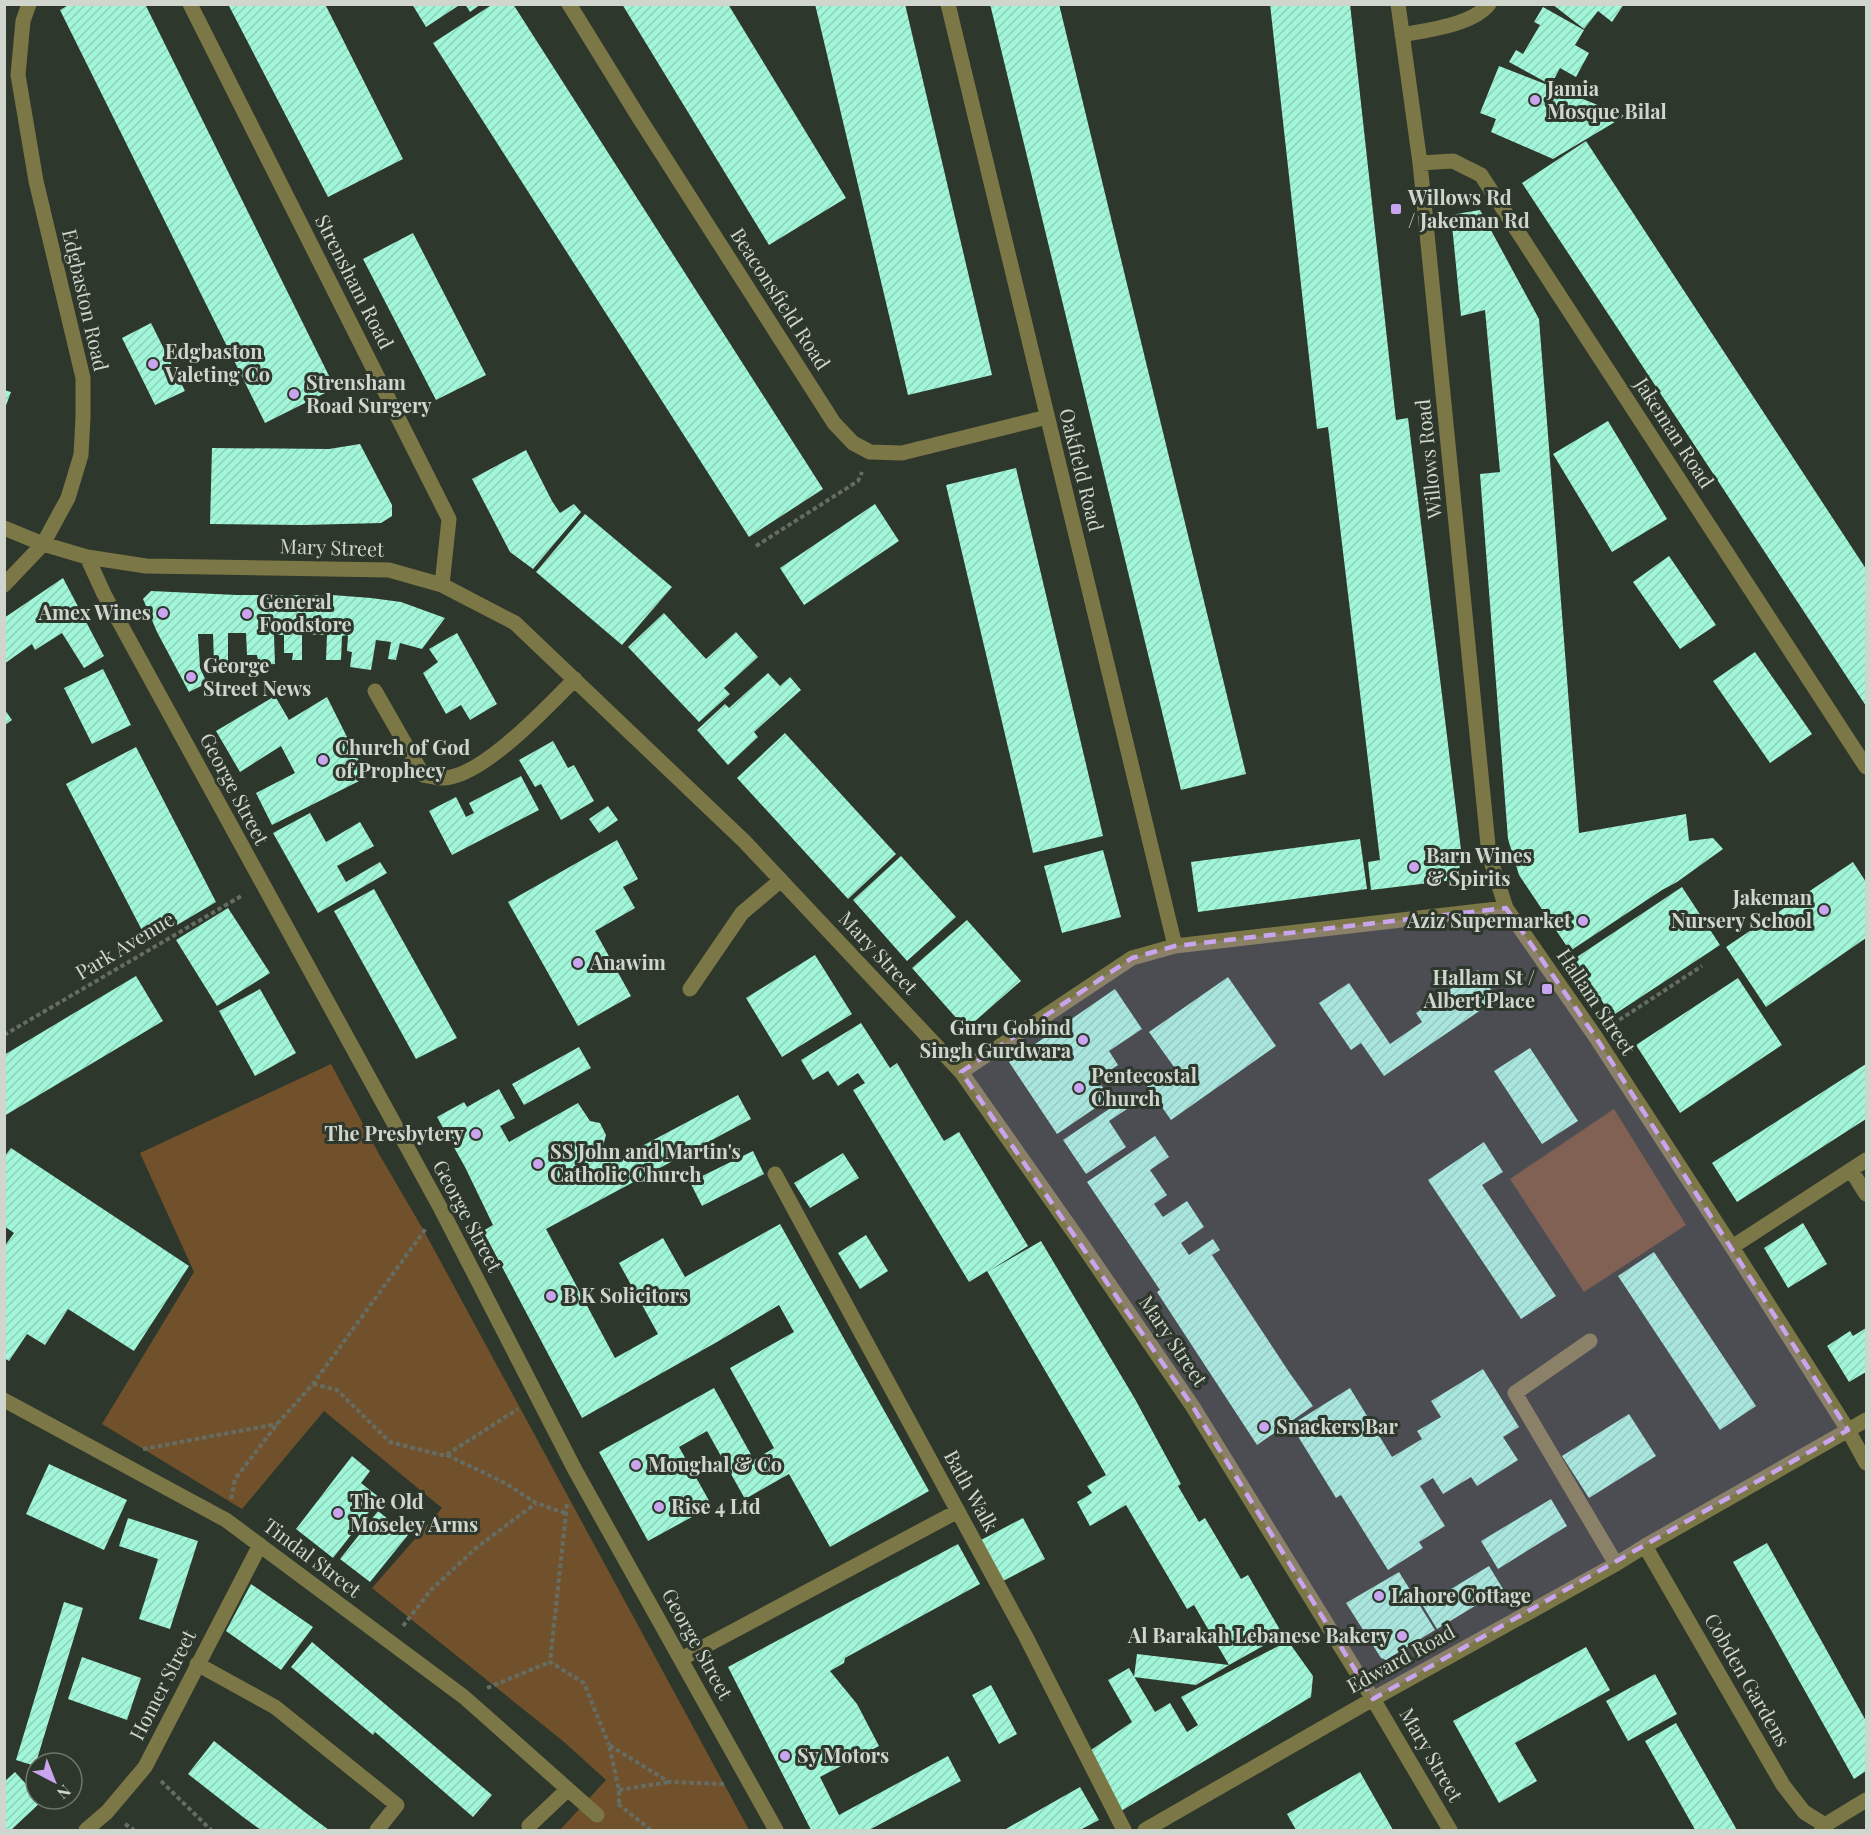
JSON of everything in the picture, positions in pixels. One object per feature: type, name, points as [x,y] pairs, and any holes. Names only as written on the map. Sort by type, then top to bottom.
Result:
[{"type":"street","name":"Edgbaston Road","points":[[4,585],[43,544],[68,498],[81,455],[83,378],[36,181],[18,75],[23,21],[29,4]]},
{"type":"street","name":"Strensham Road","points":[[190,4],[449,519],[442,585]]},
{"type":"street","name":"Beaconsfield Road","points":[[569,4],[834,423],[853,443],[870,452]]},
{"type":"street","name":"Oakfield Road","points":[[948,4],[1175,946]]},
{"type":"street","name":"Willows Road","points":[[1398,4],[1420,163],[1489,855],[1506,909]]},
{"type":"street","points":[[1402,34],[1463,21],[1485,10],[1489,4]]},
{"type":"street","name":"Jakeman Road","points":[[1420,163],[1453,161],[1481,175],[1866,767]]},
{"type":"street","points":[[870,452],[902,453],[1047,417]]},
{"type":"street","name":"Mary Street","points":[[4,528],[43,544],[87,557],[146,566],[389,570],[442,585],[514,623],[744,841],[961,1072],[1193,1407],[1373,1699],[1450,1830]]},
{"type":"street","name":"George Street","points":[[87,557],[104,594],[261,884],[441,1209],[575,1470],[776,1830]]},
{"type":"street","points":[[375,691],[423,775],[443,779],[461,774],[486,761],[538,716],[575,679]]},
{"type":"street","points":[[690,989],[742,913],[781,880]]},
{"type":"street","points":[[961,1072],[1132,958],[1175,946],[1506,909]]},
{"type":"street","name":"Hallam Street","points":[[1506,909],[1595,1036],[1732,1247],[1848,1430],[1866,1463]]},
{"type":"street","points":[[1732,1247],[1866,1160]]},
{"type":"street","points":[[1851,1170],[1866,1194]]},
{"type":"street","name":"Bath Walk","points":[[775,1174],[1025,1635],[1124,1830]]},
{"type":"street","points":[[1590,1341],[1515,1393],[1616,1564]]},
{"type":"street","name":"Tindal Street","points":[[4,1400],[226,1520],[464,1697],[597,1815]]},
{"type":"street","name":"Edward Road","points":[[1145,1830],[1866,1420]]},
{"type":"street","points":[[681,1659],[958,1510]]},
{"type":"street","name":"Homer Street","points":[[86,1830],[106,1812],[145,1767],[260,1545]]},
{"type":"street","name":"Cobden Gardens","points":[[1645,1546],[1783,1785],[1804,1812],[1823,1828],[1866,1800]]},
{"type":"street","points":[[197,1664],[275,1707],[396,1804],[378,1830]]},
{"type":"street","points":[[529,1826],[567,1790]]},
{"type":"path","points":[[756,546],[858,481],[870,452]]},
{"type":"path","name":"Park Avenue","points":[[4,1035],[261,884]]},
{"type":"path","points":[[1595,1036],[1702,966]]},
{"type":"path","points":[[226,1520],[235,1479],[278,1423],[313,1384],[441,1209]]},
{"type":"path","points":[[313,1384],[337,1390],[390,1442],[446,1455],[505,1483],[536,1503],[565,1513]]},
{"type":"path","points":[[446,1455],[537,1396]]},
{"type":"path","points":[[107,1455],[278,1423]]},
{"type":"path","points":[[550,1662],[565,1513],[575,1470]]},
{"type":"path","points":[[390,1642],[430,1590],[476,1548],[536,1503]]},
{"type":"path","points":[[464,1697],[550,1662]]},
{"type":"path","points":[[550,1662],[584,1683],[609,1745],[620,1790],[619,1803],[603,1821],[597,1815]]},
{"type":"path","points":[[609,1745],[669,1782]]},
{"type":"path","points":[[620,1790],[669,1782],[751,1786]]},
{"type":"path","points":[[166,1786],[211,1830]]},
{"type":"path","points":[[619,1803],[651,1830]]},
{"type":"highlighted area","points":[[1506,908],[1595,1036],[1848,1430],[1373,1699],[1193,1407],[961,1072],[1132,958],[1175,946]]},
{"type":"shaded area","points":[[331,1064],[749,1830],[560,1830],[606,1780],[563,1741],[372,1588],[442,1508],[324,1411],[242,1509],[102,1424],[194,1272],[140,1153]]},
{"type":"shaded area","points":[[1614,1109],[1686,1225],[1584,1292],[1510,1179]]},
{"type":"building","points":[[70,4],[145,4],[335,388],[265,423],[60,10]]},
{"type":"building","points":[[228,4],[325,4],[403,159],[328,197]]},
{"type":"building","points":[[412,4],[461,4],[426,27]]},
{"type":"building","points":[[465,4],[481,4],[470,12]]},
{"type":"building","points":[[493,4],[513,4],[823,489],[749,537],[433,43]]},
{"type":"building","points":[[622,4],[728,4],[846,198],[769,245]]},
{"type":"building","points":[[815,4],[905,4],[992,375],[908,395]]},
{"type":"building","points":[[990,4],[1059,4],[1246,774],[1181,790]]},
{"type":"building","points":[[1270,4],[1350,4],[1396,420],[1408,418],[1461,850],[1459,873],[1454,880],[1371,890],[1368,862],[1380,860],[1328,427],[1317,429]]},
{"type":"building","points":[[1552,4],[1624,4],[1612,22],[1598,11],[1584,29]]},
{"type":"building","points":[[1543,7],[1584,30],[1575,45],[1589,53],[1576,77],[1560,68],[1551,85],[1509,62],[1516,50],[1523,54],[1540,25],[1534,22]]},
{"type":"building","name":"Jamia Mosque Bilal","points":[[1499,66],[1625,116],[1553,159],[1491,132],[1496,119],[1480,113]]},
{"type":"building","points":[[1586,141],[1866,569],[1866,706],[1522,183]]},
{"type":"building","points":[[1480,210],[1539,319],[1579,833],[1686,814],[1689,841],[1713,838],[1723,849],[1677,882],[1570,951],[1519,875],[1508,839],[1480,474],[1500,472],[1485,310],[1461,316],[1451,215]]},
{"type":"building","points":[[413,233],[486,375],[436,400],[363,259]]},
{"type":"building","name":"Edgbaston Valeting Co","points":[[151,323],[185,391],[155,405],[122,338]]},
{"type":"building","points":[[4,390],[11,392],[5,408],[4,408]]},
{"type":"building","points":[[1608,421],[1667,519],[1612,552],[1553,454]]},
{"type":"building","points":[[360,444],[392,505],[392,516],[381,523],[210,524],[212,448],[329,449]]},
{"type":"building","points":[[526,450],[560,513],[574,504],[581,512],[533,569],[510,552],[472,479]]},
{"type":"building","points":[[1016,468],[1103,836],[1033,853],[946,485]]},
{"type":"building","points":[[875,504],[899,541],[804,605],[780,568]]},
{"type":"building","points":[[585,514],[672,587],[622,645],[536,572]]},
{"type":"building","points":[[1669,556],[1716,625],[1680,649],[1633,582]]},
{"type":"building","points":[[63,578],[104,656],[84,668],[62,633],[35,650],[32,644],[4,664],[4,618]]},
{"type":"building","points":[[151,591],[371,598],[401,602],[445,618],[422,649],[400,643],[396,660],[388,659],[391,642],[376,640],[371,670],[350,667],[352,652],[347,651],[347,635],[342,636],[341,660],[326,660],[327,635],[302,634],[302,660],[292,660],[293,653],[284,653],[284,635],[274,635],[275,664],[259,665],[257,655],[247,655],[246,633],[228,633],[228,661],[214,662],[213,634],[198,634],[200,668],[207,683],[189,692],[157,632],[143,599]]},
{"type":"building","points":[[664,613],[706,659],[736,632],[758,657],[724,688],[730,694],[699,722],[628,647]]},
{"type":"building","points":[[457,633],[497,704],[470,720],[461,705],[446,714],[423,673],[438,662],[429,649]]},
{"type":"building","points":[[1755,652],[1812,734],[1770,763],[1713,681]]},
{"type":"building","points":[[103,669],[131,725],[92,744],[64,688]]},
{"type":"building","points":[[768,673],[780,686],[790,677],[801,690],[754,732],[758,737],[728,765],[697,730],[725,704],[729,708]]},
{"type":"building","points":[[275,696],[289,720],[327,697],[367,777],[272,825],[256,793],[295,773],[281,746],[240,772],[216,731]]},
{"type":"building","points":[[5,710],[12,720],[5,725]]},
{"type":"building","points":[[785,733],[896,854],[848,899],[737,778]]},
{"type":"building","points":[[553,741],[568,768],[574,765],[594,801],[561,820],[541,784],[535,787],[519,760]]},
{"type":"building","points":[[136,747],[216,902],[148,942],[66,784]]},
{"type":"building","points":[[521,776],[539,810],[452,855],[429,811],[456,797],[466,817],[474,813],[469,803]]},
{"type":"building","points":[[608,806],[618,820],[599,833],[589,819]]},
{"type":"building","points":[[310,813],[326,842],[360,822],[374,846],[337,866],[346,882],[380,862],[387,873],[318,913],[273,833]]},
{"type":"building","points":[[1360,839],[1367,889],[1198,912],[1191,862]]},
{"type":"building","name":"Anawim","points":[[617,840],[638,879],[623,887],[635,908],[595,931],[631,996],[578,1026],[508,902]]},
{"type":"building","points":[[1103,850],[1121,917],[1062,933],[1044,866]]},
{"type":"building","points":[[901,856],[956,917],[907,961],[853,900]]},
{"type":"building","name":"Jakeman Nursery School","points":[[1853,862],[1866,882],[1866,938],[1766,1007],[1726,947]]},
{"type":"building","points":[[1682,887],[1720,945],[1612,1016],[1574,959]]},
{"type":"building","points":[[374,889],[457,1038],[416,1059],[334,911]]},
{"type":"building","points":[[228,908],[270,973],[217,1006],[176,940]]},
{"type":"building","points":[[967,920],[1021,981],[966,1029],[912,968]]},
{"type":"building","points":[[815,955],[852,1014],[782,1057],[746,998]]},
{"type":"building","points":[[1478,970],[1497,999],[1384,1076],[1361,1043],[1351,1050],[1319,1003],[1349,983],[1390,1044],[1422,1022],[1416,1013]]},
{"type":"building","points":[[136,976],[163,1021],[4,1116],[4,1055]]},
{"type":"building","points":[[1228,977],[1276,1046],[1171,1120],[1147,1086],[1174,1067],[1149,1032]]},
{"type":"building","points":[[1738,978],[1782,1045],[1680,1113],[1636,1045]]},
{"type":"building","points":[[260,989],[296,1053],[255,1076],[219,1011]]},
{"type":"building","name":"Guru Gobind Singh Gurdwara","points":[[1115,989],[1142,1029],[1109,1051],[1118,1065],[1097,1079],[1110,1098],[1057,1134],[1009,1062]]},
{"type":"building","points":[[861,1023],[890,1068],[897,1063],[944,1141],[959,1132],[1028,1246],[989,1271],[1041,1241],[1135,1399],[1181,1484],[1178,1486],[1199,1522],[1205,1518],[1241,1579],[1248,1575],[1283,1635],[1229,1665],[1194,1605],[1187,1609],[1126,1505],[1090,1526],[1077,1502],[1092,1493],[1087,1486],[1106,1475],[987,1271],[969,1282],[853,1090],[865,1083],[858,1073],[838,1086],[828,1071],[813,1080],[801,1060]]},
{"type":"building","points":[[579,1047],[591,1068],[524,1105],[512,1084]]},
{"type":"building","points":[[1530,1048],[1578,1121],[1542,1144],[1494,1071]]},
{"type":"building","points":[[1866,1064],[1866,1119],[1737,1202],[1712,1163]]},
{"type":"building","points":[[499,1089],[515,1118],[500,1126],[509,1142],[578,1103],[590,1121],[600,1123],[606,1135],[603,1146],[612,1162],[738,1095],[751,1119],[546,1229],[615,1358],[658,1334],[619,1263],[663,1238],[685,1277],[780,1224],[929,1491],[830,1547],[789,1474],[745,1499],[707,1431],[679,1447],[712,1506],[648,1541],[599,1452],[714,1388],[754,1460],[774,1448],[730,1368],[794,1332],[779,1305],[582,1418],[483,1231],[493,1225],[465,1167],[437,1117],[464,1102],[467,1107]]},
{"type":"building","points":[[1124,1099],[1130,1107],[1109,1121],[1126,1147],[1086,1174],[1063,1140]]},
{"type":"building","points":[[1155,1136],[1169,1157],[1150,1170],[1167,1195],[1154,1204],[1163,1217],[1187,1201],[1204,1227],[1181,1243],[1189,1255],[1213,1239],[1220,1250],[1212,1255],[1313,1406],[1257,1445],[1157,1292],[1160,1290],[1087,1182]]},
{"type":"building","points":[[1484,1142],[1503,1172],[1482,1185],[1556,1296],[1521,1319],[1428,1180]]},
{"type":"building","points":[[11,1148],[189,1266],[134,1351],[68,1309],[45,1345],[27,1334],[9,1361],[4,1358],[4,1247],[14,1233],[4,1226],[4,1157]]},
{"type":"building","points":[[753,1151],[764,1174],[702,1206],[690,1182]]},
{"type":"building","points":[[843,1153],[859,1178],[810,1208],[794,1183]]},
{"type":"building","points":[[1803,1223],[1827,1264],[1788,1288],[1764,1248]]},
{"type":"building","points":[[866,1235],[888,1271],[860,1289],[838,1253]]},
{"type":"building","points":[[1654,1252],[1756,1406],[1720,1430],[1618,1276]]},
{"type":"building","points":[[1866,1328],[1866,1372],[1849,1382],[1827,1346],[1850,1331],[1853,1336]]},
{"type":"building","points":[[1483,1369],[1519,1427],[1503,1437],[1518,1460],[1477,1486],[1471,1477],[1443,1494],[1433,1478],[1420,1486],[1445,1526],[1419,1542],[1423,1548],[1388,1570],[1341,1495],[1336,1498],[1291,1425],[1350,1388],[1392,1457],[1422,1439],[1417,1431],[1441,1417],[1431,1401]]},
{"type":"building","points":[[1629,1414],[1656,1456],[1589,1498],[1562,1456]]},
{"type":"building","name":"The Old Moseley Arms","points":[[352,1456],[370,1471],[361,1483],[380,1498],[333,1558],[296,1529]]},
{"type":"building","points":[[49,1464],[127,1500],[104,1550],[26,1514]]},
{"type":"building","points":[[1551,1499],[1567,1526],[1498,1569],[1481,1541]]},
{"type":"building","points":[[378,1511],[408,1535],[370,1582],[340,1559]]},
{"type":"building","points":[[128,1518],[198,1541],[170,1629],[139,1619],[158,1559],[119,1546]]},
{"type":"building","points":[[1023,1518],[1045,1559],[1003,1581],[981,1540]]},
{"type":"building","points":[[1767,1543],[1866,1721],[1866,1771],[1854,1779],[1733,1562]]},
{"type":"building","points":[[958,1544],[980,1584],[845,1658],[844,1663],[830,1671],[857,1704],[879,1746],[820,1777],[839,1815],[948,1756],[961,1781],[869,1830],[811,1830],[728,1667]]},
{"type":"building","points":[[1489,1566],[1503,1589],[1437,1629],[1423,1606]]},
{"type":"building","points":[[1399,1572],[1435,1630],[1386,1660],[1381,1658],[1346,1603]]},
{"type":"building","points":[[251,1584],[313,1627],[281,1670],[226,1631]]},
{"type":"building","points":[[64,1602],[83,1608],[40,1751],[24,1751],[24,1763],[16,1760]]},
{"type":"building","points":[[1288,1641],[1313,1676],[1311,1697],[1121,1811],[1091,1750],[1132,1722],[1108,1680],[1129,1668],[1155,1712],[1170,1703],[1187,1732],[1198,1725],[1181,1697]]},
{"type":"building","points":[[312,1642],[492,1795],[473,1817],[375,1732],[373,1735],[291,1667]]},
{"type":"building","points":[[1586,1647],[1610,1690],[1515,1743],[1537,1781],[1499,1803],[1453,1721]]},
{"type":"building","points":[[1137,1654],[1229,1665],[1196,1685],[1134,1677]]},
{"type":"building","points":[[82,1657],[141,1678],[127,1720],[68,1699]]},
{"type":"building","points":[[1655,1674],[1677,1714],[1628,1741],[1606,1701]]},
{"type":"building","points":[[991,1685],[1017,1734],[999,1744],[972,1695]]},
{"type":"building","points":[[1676,1723],[1737,1830],[1695,1830],[1645,1741]]},
{"type":"building","points":[[214,1741],[329,1830],[261,1830],[243,1817],[188,1774]]},
{"type":"building","points":[[15,1772],[24,1782],[24,1811],[31,1811],[11,1830],[4,1830],[4,1782]]},
{"type":"building","points":[[1360,1772],[1393,1830],[1296,1830],[1287,1814]]},
{"type":"building","points":[[1080,1787],[1099,1820],[1080,1830],[1004,1830]]},
{"type":"place","name":"Jamia Mosque Bilal","points":[[1535,100]]},
{"type":"place","name":"Willows Rd / Jakeman Rd","points":[[1396,209]]},
{"type":"place","name":"Edgbaston Valeting Co","points":[[153,364]]},
{"type":"place","name":"Strensham Road Surgery","points":[[294,394]]},
{"type":"place","name":"Amex Wines","points":[[163,613]]},
{"type":"place","name":"General Foodstore","points":[[247,614]]},
{"type":"place","name":"George Street News","points":[[191,677]]},
{"type":"place","name":"Church of God of Prophecy","points":[[323,760]]},
{"type":"place","name":"Barn Wines & Spirits","points":[[1414,867]]},
{"type":"place","name":"Jakeman Nursery School","points":[[1824,910]]},
{"type":"place","name":"Aziz Supermarket","points":[[1583,921]]},
{"type":"place","name":"Anawim","points":[[578,963]]},
{"type":"place","name":"Hallam St / Albert Place","points":[[1547,989]]},
{"type":"place","name":"Guru Gobind Singh Gurdwara","points":[[1083,1040]]},
{"type":"place","name":"Pentecostal Church","points":[[1079,1088]]},
{"type":"place","name":"The Presbytery","points":[[476,1134]]},
{"type":"place","name":"SS John and Martin's Catholic Church","points":[[538,1164]]},
{"type":"place","name":"B K Solicitors","points":[[551,1296]]},
{"type":"place","name":"Snackers Bar","points":[[1264,1427]]},
{"type":"place","name":"Moughal & Co","points":[[636,1465]]},
{"type":"place","name":"Rise 4 Ltd","points":[[659,1507]]},
{"type":"place","name":"The Old Moseley Arms","points":[[338,1513]]},
{"type":"place","name":"Lahore Cottage","points":[[1379,1596]]},
{"type":"place","name":"Al Barakah Lebanese Bakery","points":[[1402,1636]]},
{"type":"place","name":"Sy Motors","points":[[785,1756]]}]
